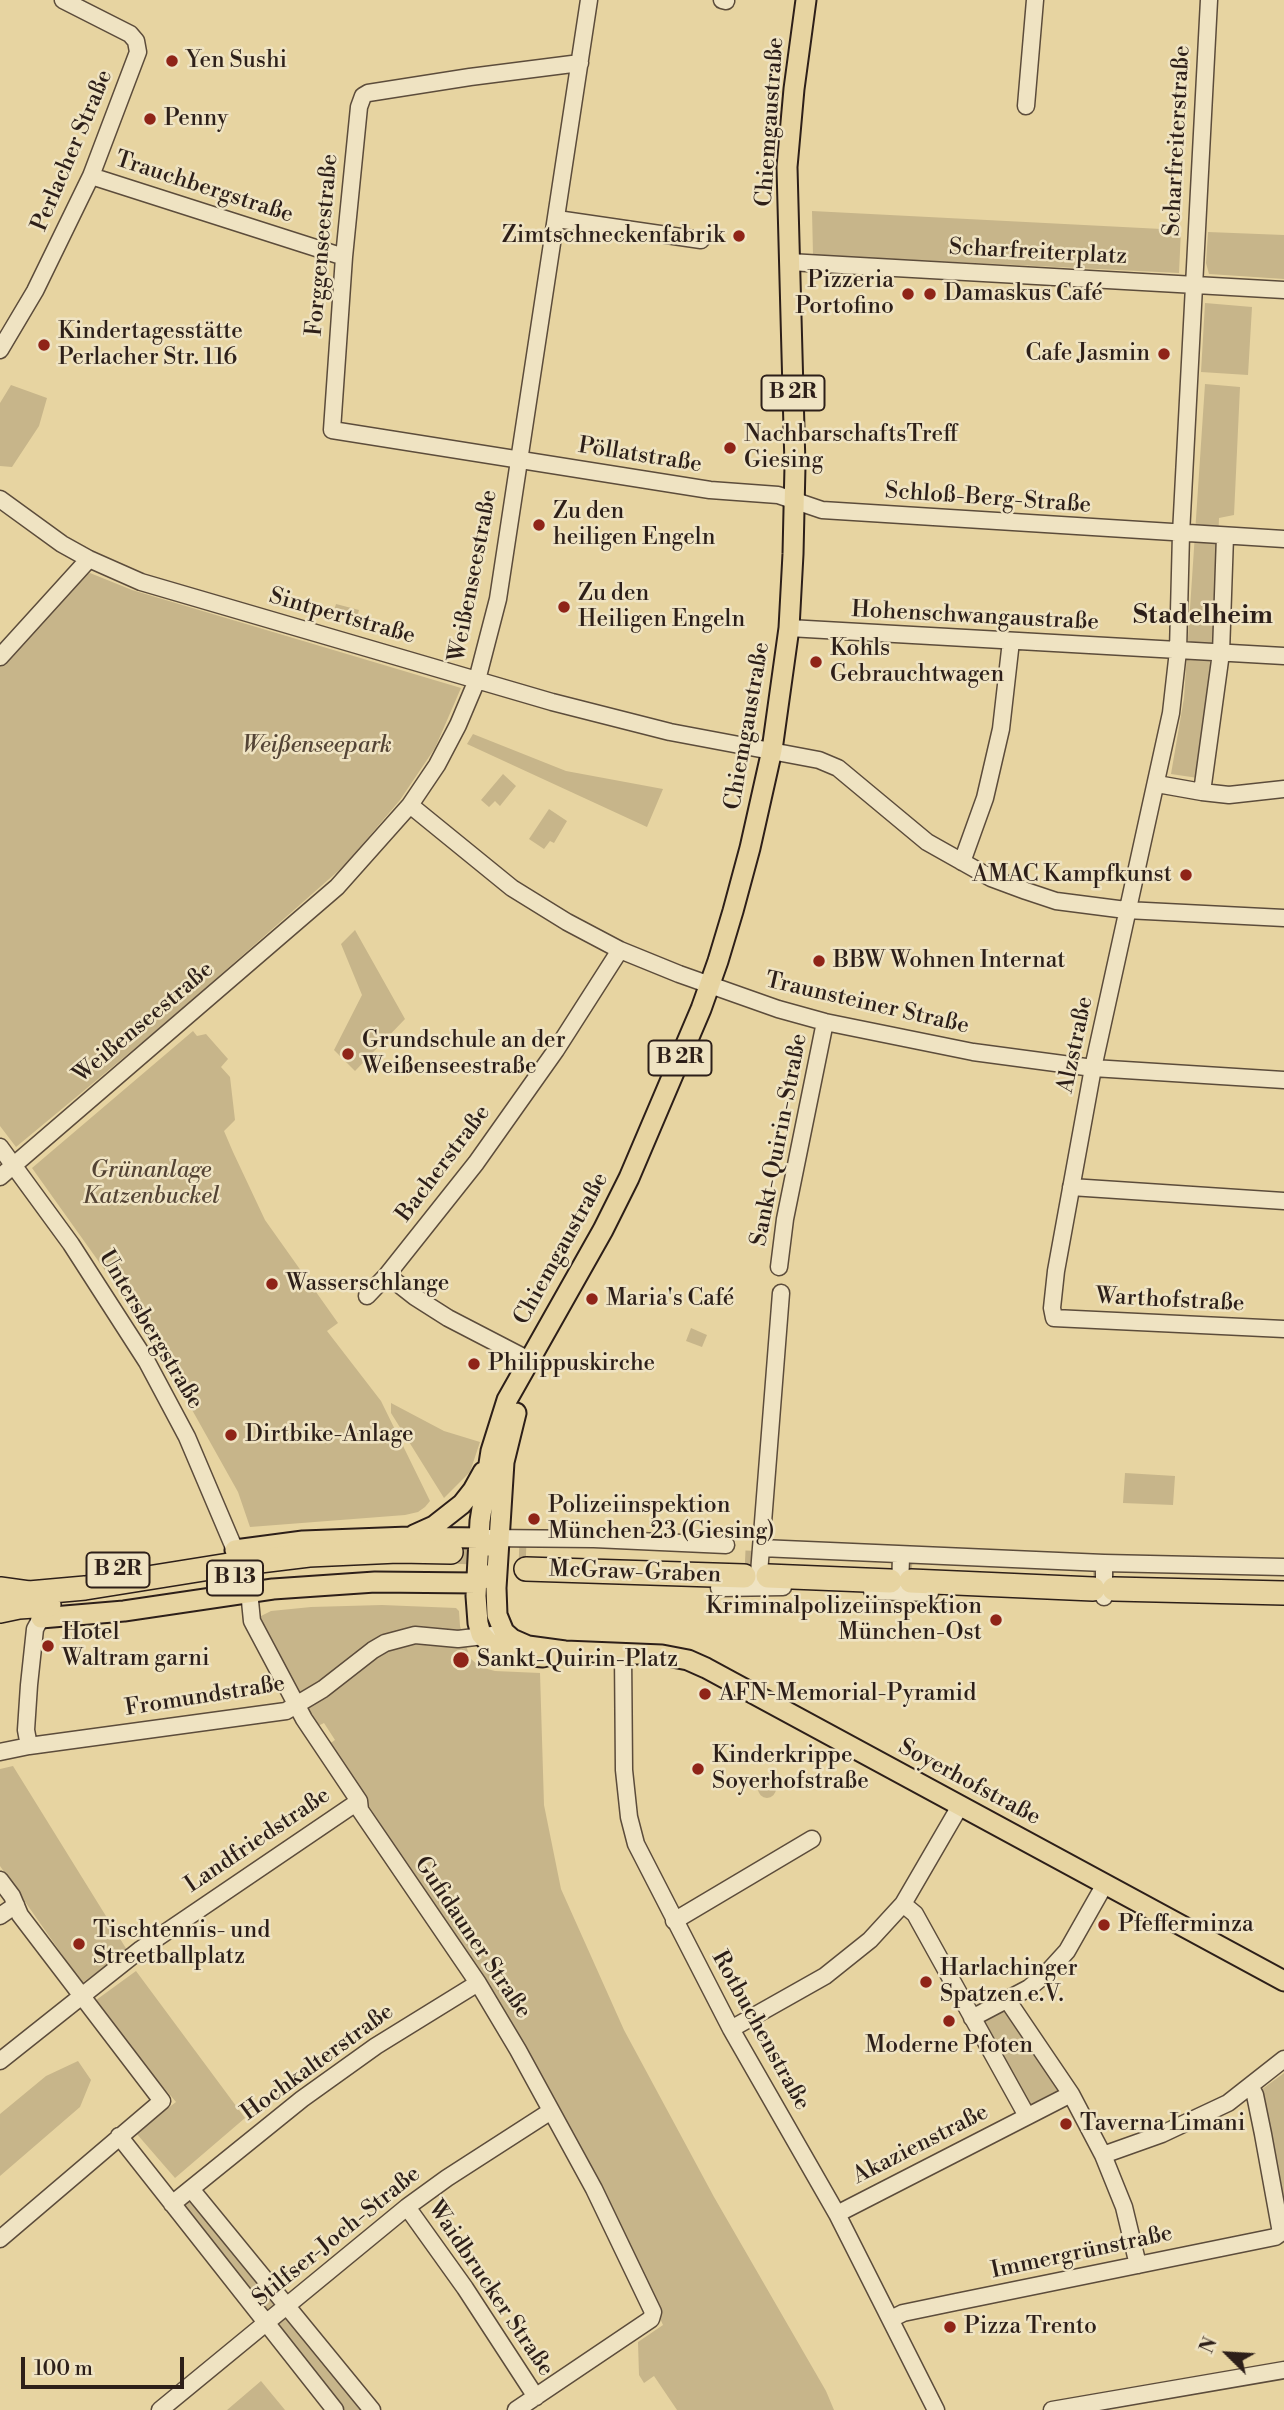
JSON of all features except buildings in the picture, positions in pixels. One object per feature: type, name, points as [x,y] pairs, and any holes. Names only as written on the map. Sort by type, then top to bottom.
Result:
[{"type":"highway","name":"B 2R","points":[[0,1602],[28,1582],[235,1550]]},
{"type":"highway","points":[[0,1602],[29,1593],[85,1588],[309,1555],[398,1551],[451,1559]]},
{"type":"highway","name":"McGraw-Graben","points":[[526,1562],[1104,1581],[1284,1593]]},
{"type":"highway","name":"McGraw-Graben","points":[[1104,1581],[1284,1578]]},
{"type":"highway","name":"B 2R","points":[[0,1602],[41,1618]]},
{"type":"main road","name":"Chiemgaustraße","points":[[493,1550],[491,1451],[507,1400],[603,1230],[629,1178],[709,985],[750,848],[772,750],[789,628],[795,466],[789,262],[789,138],[806,0]]},
{"type":"main road","name":"Chiemgaustraße","points":[[493,1550],[504,1462],[526,1366]]},
{"type":"main road","name":"B 2R","points":[[235,1550],[303,1541],[409,1537],[434,1525],[462,1504],[479,1481],[491,1451]]},
{"type":"main road","points":[[409,1537],[493,1550]]},
{"type":"main road","points":[[493,1550],[477,1583],[477,1614],[481,1634],[491,1645],[509,1654],[543,1657],[565,1651]]},
{"type":"main road","points":[[477,1583],[493,1550]]},
{"type":"main road","points":[[493,1550],[497,1615],[504,1632],[520,1644],[565,1651],[623,1653]]},
{"type":"main road","name":"B 2R","points":[[41,1618],[124,1611],[249,1591],[375,1581],[477,1583]]},
{"type":"main road","name":"Soyerhofstraße","points":[[623,1653],[675,1657],[706,1668],[1284,1981]]},
{"type":"street","name":"Perlacher Straße","points":[[0,350],[35,291],[91,176],[137,56],[137,44],[127,33],[62,0]]},
{"type":"street","name":"Weißenseestraße","points":[[0,1177],[337,887],[410,805],[437,765],[477,680],[498,599],[590,0]]},
{"type":"street","points":[[1026,106],[1035,0]]},
{"type":"street","name":"Scharfreiterstraße","points":[[1181,534],[1209,0]]},
{"type":"street","name":"Forggenseestraße","points":[[520,460],[332,430],[344,257],[359,107],[363,96],[368,93],[580,63]]},
{"type":"street","name":"Trauchbergstraße","points":[[91,176],[344,257]]},
{"type":"street","points":[[557,219],[701,240]]},
{"type":"street","name":"Scharfreiterplatz","points":[[789,262],[1284,290]]},
{"type":"street","name":"Pöllatstraße","points":[[520,460],[710,490],[769,493],[794,500]]},
{"type":"street","name":"Sintpertstraße","points":[[0,499],[43,532],[89,559],[141,582],[552,702],[660,729],[808,757],[838,768],[927,842],[991,878],[1056,901],[1126,911],[1284,918]]},
{"type":"street","name":"Schloß-Berg-Straße","points":[[794,500],[822,510],[1284,539]]},
{"type":"street","name":"Alzstraße","points":[[1054,1318],[1052,1308],[1056,1271],[1093,1068],[1171,713],[1178,651],[1181,534]]},
{"type":"street","points":[[1202,792],[1220,653],[1225,536]]},
{"type":"street","points":[[0,657],[89,559]]},
{"type":"street","name":"Hohenschwangaustraße","points":[[789,628],[1284,656]]},
{"type":"street","points":[[961,862],[985,798],[1001,729],[1011,641]]},
{"type":"street","points":[[1157,784],[1202,792],[1240,794],[1284,789]]},
{"type":"street","name":"Traunsteiner Straße","points":[[410,805],[512,888],[546,910],[620,950],[778,1009],[825,1022],[973,1052],[1093,1068],[1284,1080]]},
{"type":"street","name":"Bacherstraße","points":[[367,1296],[387,1275],[500,1130],[556,1050],[620,950]]},
{"type":"street","name":"Sankt-Quirin-Straße","points":[[779,1267],[785,1219],[825,1022]]},
{"type":"street","name":"Untersbergstraße","points":[[0,1147],[71,1244],[147,1362],[187,1437],[235,1550]]},
{"type":"street","points":[[1071,1187],[1284,1201]]},
{"type":"street","points":[[387,1275],[415,1297],[526,1366]]},
{"type":"street","points":[[719,1588],[758,1568],[781,1293]]},
{"type":"street","name":"Warthofstraße","points":[[1054,1318],[1284,1329]]},
{"type":"street","points":[[493,1550],[594,1539],[726,1545]]},
{"type":"street","points":[[1104,1581],[1284,1567]]},
{"type":"street","points":[[1104,1581],[1284,1603]]},
{"type":"street","name":"Gufidauner Straße","points":[[249,1591],[252,1621],[297,1706],[359,1801],[360,1810],[366,1820],[478,1983],[594,2189],[649,2303],[652,2316],[536,2397]]},
{"type":"street","points":[[29,1746],[26,1730],[33,1648],[35,1629],[41,1618]]},
{"type":"street","name":"Fromundstraße","points":[[0,1752],[274,1713],[297,1706],[385,1643],[415,1635],[458,1639],[489,1633],[509,1643],[520,1644]]},
{"type":"street","name":"Rotbuchenstraße","points":[[623,1653],[624,1770],[629,1817],[646,1867],[731,2029],[837,2214],[936,2410]]},
{"type":"street","name":"Landfriedstraße","points":[[0,2062],[163,1933],[359,1801]]},
{"type":"street","points":[[731,2029],[825,1976],[870,1940],[903,1904],[960,1806]]},
{"type":"street","points":[[674,1921],[812,1839]]},
{"type":"street","points":[[0,1880],[20,1915],[162,2101],[0,2239]]},
{"type":"street","points":[[972,2018],[1038,1982],[1057,1963],[1105,1884]]},
{"type":"street","points":[[903,1904],[915,1914],[1027,2116]]},
{"type":"street","points":[[0,1916],[16,1905]]},
{"type":"street","name":"Hochkalterstraße","points":[[172,2204],[280,2115],[367,2052],[428,2011],[478,1983]]},
{"type":"street","points":[[1007,2001],[1071,2094],[1102,2155],[1124,2207],[1138,2265]]},
{"type":"street","points":[[1102,2155],[1198,2119],[1251,2087],[1284,2059]]},
{"type":"street","points":[[1251,2087],[1255,2095],[1282,2232]]},
{"type":"street","name":"Akazienstraße","points":[[837,2214],[1071,2094]]},
{"type":"street","name":"Stilfser-Joch-Straße","points":[[164,2409],[407,2207],[551,2111]]},
{"type":"street","points":[[119,2136],[335,2410]]},
{"type":"street","points":[[191,2189],[372,2410]]},
{"type":"street","name":"Waidbrucker Straße","points":[[407,2207],[465,2288],[536,2397]]},
{"type":"street","name":"Immergrünstraße","points":[[891,2319],[916,2311],[1275,2237],[1282,2232]]},
{"type":"street","points":[[1052,2410],[1284,2370]]},
{"type":"street","points":[[516,2410],[536,2397]]},
{"type":"green space","points":[[812,211],[1181,230],[1179,273],[813,255]]},
{"type":"green space","points":[[1208,232],[1284,235],[1284,279],[1209,274],[1206,263]]},
{"type":"green space","points":[[1205,303],[1252,307],[1248,375],[1201,372]]},
{"type":"green space","points":[[1205,384],[1240,387],[1234,515],[1219,518],[1214,644],[1198,778],[1171,774],[1184,698]]},
{"type":"green space","points":[[11,385],[47,398],[39,426],[12,467],[0,466],[0,403]]},
{"type":"green space","name":"Weißenseepark","points":[[90,573],[132,590],[461,688],[435,748],[400,800],[345,865],[169,1020],[16,1147],[0,1126],[0,661],[81,578]]},
{"type":"green space","points":[[336,604],[359,610],[356,621],[333,614]]},
{"type":"green space","points":[[473,734],[566,771],[663,789],[647,827],[467,744]]},
{"type":"green space","points":[[503,774],[516,786],[500,806],[495,801],[489,807],[481,800]]},
{"type":"green space","points":[[549,809],[567,821],[554,843],[550,841],[544,849],[529,839]]},
{"type":"green space","points":[[355,930],[405,1019],[355,1071],[334,1050],[362,995],[341,944]]},
{"type":"green space","name":"Grünanlage Katzenbuckel","points":[[193,1031],[197,1036],[206,1034],[228,1059],[221,1067],[230,1077],[235,1120],[224,1131],[265,1220],[338,1323],[327,1331],[381,1401],[430,1501],[418,1512],[250,1527],[238,1492],[172,1374],[119,1290],[32,1168]]},
{"type":"green space","points":[[691,1328],[707,1335],[702,1347],[686,1341]]},
{"type":"green space","points":[[391,1403],[444,1431],[480,1442],[470,1472],[444,1498],[391,1413]]},
{"type":"green space","points":[[1125,1473],[1175,1476],[1173,1505],[1123,1503]]},
{"type":"green space","points":[[382,1605],[456,1608],[470,1658],[480,1667],[495,1671],[540,1673],[544,1805],[561,1889],[624,2030],[714,2197],[826,2391],[834,2410],[677,2410],[654,2376],[644,2383],[639,2375],[638,2342],[663,2325],[600,2188],[512,2028],[329,1744],[335,1740],[324,1723],[316,1727],[261,1623],[261,1616],[271,1611]]},
{"type":"green space","points":[[13,1766],[127,1950],[82,1983],[0,1866],[0,1769]]},
{"type":"green space","points":[[767,1780],[775,1785],[776,1789],[771,1797],[767,1798],[759,1793],[758,1789],[763,1781]]},
{"type":"green space","points":[[136,1971],[245,2118],[175,2178],[136,2133],[176,2102],[92,2003]]},
{"type":"green space","points":[[1006,2008],[1060,2089],[1030,2105],[981,2021]]},
{"type":"green space","points":[[78,2061],[91,2080],[80,2107],[0,2176],[0,2114],[46,2076]]},
{"type":"green space","points":[[1284,2073],[1284,2212],[1261,2090]]},
{"type":"green space","points":[[194,2192],[282,2303],[268,2314],[180,2204]]},
{"type":"green space","points":[[289,2315],[364,2410],[343,2410],[275,2325]]},
{"type":"green space","points":[[261,2381],[285,2410],[227,2410]]},
{"type":"tunnel","points":[[451,1552],[526,1555]]},
{"type":"tunnel","points":[[745,1562],[769,1563]]},
{"type":"tunnel","points":[[891,1567],[912,1568]]},
{"type":"tunnel","points":[[1093,1575],[1114,1575]]},
{"type":"place","name":"Yen Sushi","points":[[172,61]]},
{"type":"place","name":"Penny","points":[[150,119]]},
{"type":"place","name":"Zimtschneckenfabrik","points":[[739,236]]},
{"type":"place","name":"Pizzeria Portofino","points":[[908,294]]},
{"type":"place","name":"Damaskus Café","points":[[930,294]]},
{"type":"place","name":"Kindertagesstätte Perlacher Str. 116","points":[[44,345]]},
{"type":"place","name":"Cafe Jasmin","points":[[1164,354]]},
{"type":"place","name":"NachbarschaftsTreff Giesing","points":[[730,448]]},
{"type":"place","name":"Zu den heiligen Engeln","points":[[539,525]]},
{"type":"place","name":"Zu den Heiligen Engeln","points":[[564,607]]},
{"type":"place","name":"Kohls Gebrauchtwagen","points":[[816,662]]},
{"type":"place","name":"AMAC Kampfkunst","points":[[1186,875]]},
{"type":"place","name":"BBW Wohnen Internat","points":[[819,961]]},
{"type":"place","name":"Grundschule an der Weißenseestraße","points":[[348,1054]]},
{"type":"place","name":"Wasserschlange","points":[[272,1284]]},
{"type":"place","name":"Maria's Café","points":[[592,1299]]},
{"type":"place","name":"Philippuskirche","points":[[474,1364]]},
{"type":"place","name":"Dirtbike-Anlage","points":[[231,1435]]},
{"type":"place","name":"Polizeiinspektion München 23 (Giesing)","points":[[534,1519]]},
{"type":"place","name":"Kriminalpolizeiinspektion München-Ost","points":[[996,1620]]},
{"type":"place","name":"Hotel Waltram garni","points":[[48,1646]]},
{"type":"place","name":"Sankt-Quirin-Platz","points":[[461,1660]]},
{"type":"place","name":"AFN-Memorial-Pyramid","points":[[705,1694]]},
{"type":"place","name":"Kinderkrippe Soyerhofstraße","points":[[698,1769]]},
{"type":"place","name":"Pfefferminza","points":[[1104,1925]]},
{"type":"place","name":"Tischtennis- und Streetballplatz","points":[[79,1944]]},
{"type":"place","name":"Harlachinger Spatzen e.V.","points":[[926,1982]]},
{"type":"place","name":"Moderne Pfoten","points":[[949,2021]]},
{"type":"place","name":"Taverna Limani","points":[[1066,2124]]},
{"type":"place","name":"Pizza Trento","points":[[950,2327]]},
{"type":"district","name":"Stadelheim","points":[[1203,617]]}]
